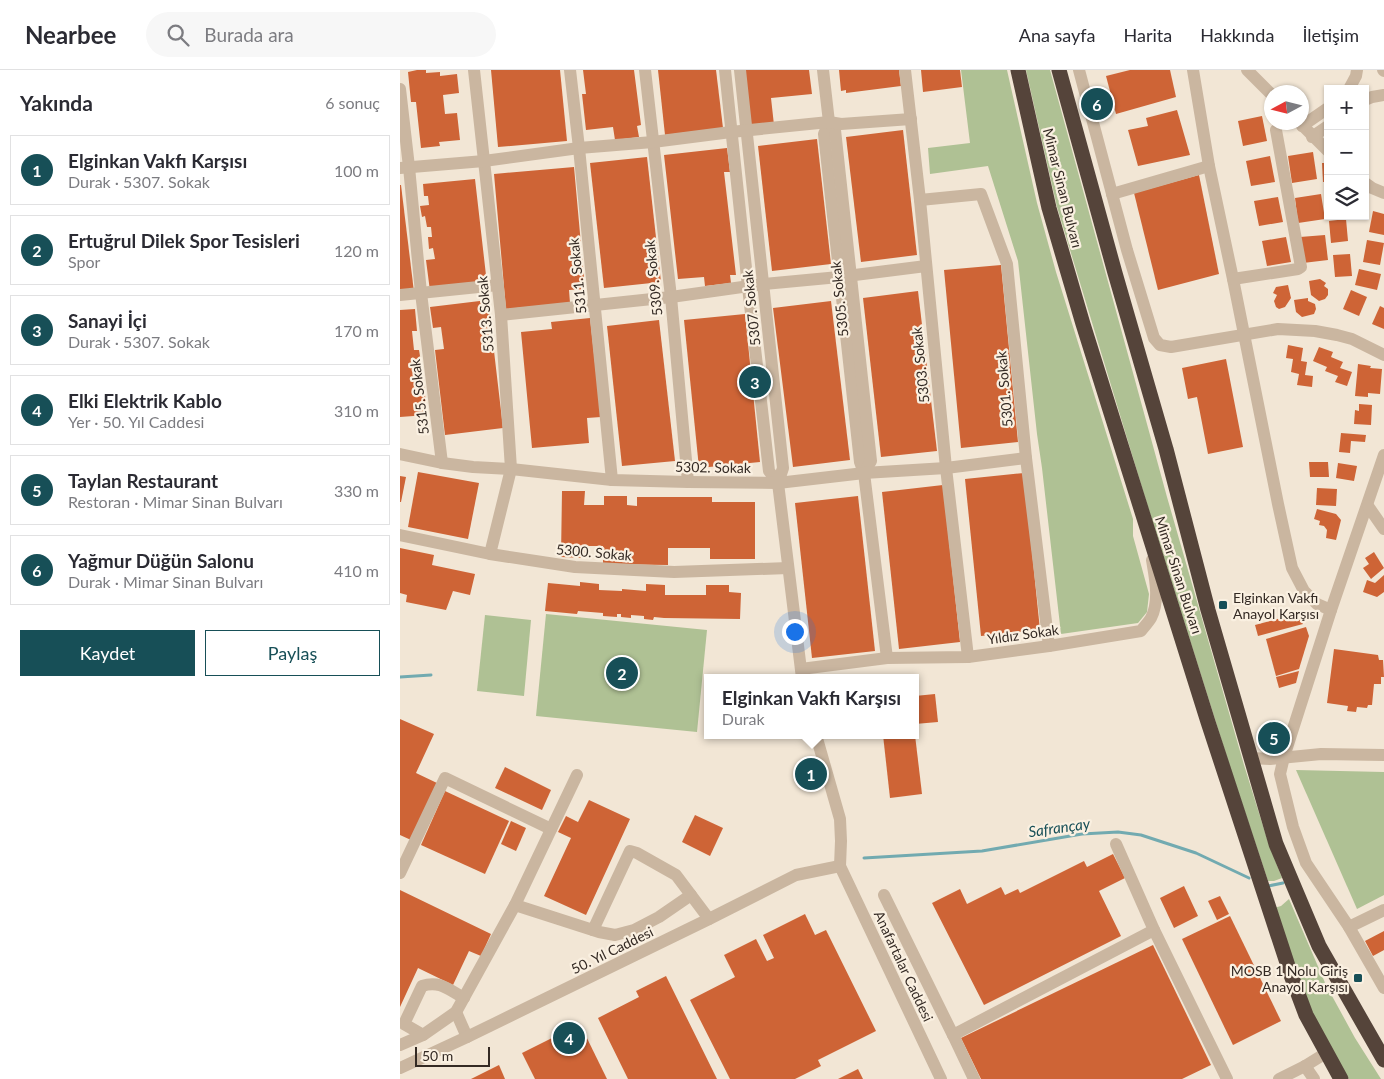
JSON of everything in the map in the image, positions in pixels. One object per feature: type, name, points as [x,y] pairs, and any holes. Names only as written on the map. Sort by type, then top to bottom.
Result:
[{"type":"highway","name":"Mimar Sinan Bulvarı","points":[[1018,70],[1049,208],[1146,528],[1268,909],[1306,1015],[1337,1078]]},
{"type":"highway","name":"Mimar Sinan Bulvarı","points":[[1059,70],[1166,449],[1208,610],[1276,844],[1316,938],[1384,1060]]},
{"type":"street","name":"5313. Sokak","points":[[474,70],[501,315],[511,469],[490,554]]},
{"type":"street","name":"5311. Sokak","points":[[570,70],[612,480]]},
{"type":"street","name":"5309. Sokak","points":[[645,70],[671,297],[688,482]]},
{"type":"street","name":"5307. Sokak","points":[[725,70],[769,470],[778,483]]},
{"type":"street","name":"5307. Sokak","points":[[740,70],[783,468],[778,483]]},
{"type":"street","name":"5305. Sokak","points":[[823,70],[829,122],[835,130],[846,276],[872,461],[864,473],[887,658]]},
{"type":"street","name":"5303. Sokak","points":[[906,70],[946,468],[968,657]]},
{"type":"street","points":[[1079,70],[1127,250],[1154,338],[1160,345],[1172,347],[1278,329],[1315,330],[1352,339],[1384,355]]},
{"type":"street","points":[[1193,70],[1209,166],[1292,568],[1304,591],[1317,604],[1331,610]]},
{"type":"street","points":[[1247,70],[1264,87]]},
{"type":"street","points":[[1351,85],[1357,70]]},
{"type":"street","name":"5315. Sokak","points":[[400,89],[405,167],[442,464]]},
{"type":"street","points":[[1369,98],[1384,95]]},
{"type":"street","points":[[1309,119],[1324,111]]},
{"type":"street","points":[[405,167],[484,161],[579,148],[653,142],[829,122],[841,124],[911,119]]},
{"type":"street","points":[[1312,137],[1324,129]]},
{"type":"street","points":[[1233,279],[1298,270],[1301,267],[1276,130]]},
{"type":"street","points":[[1306,130],[1324,148]]},
{"type":"street","points":[[1112,194],[1209,166]]},
{"type":"street","points":[[1369,185],[1384,193]]},
{"type":"street","name":"5301. Sokak","points":[[920,200],[981,194],[1007,264],[1026,458],[1049,646]]},
{"type":"street","points":[[1115,273],[1127,250]]},
{"type":"street","points":[[501,315],[671,297],[764,284],[926,266]]},
{"type":"street","points":[[400,295],[498,285]]},
{"type":"street","name":"5302. Sokak","points":[[400,454],[442,464],[612,480],[778,483],[864,473],[946,468],[1026,458]]},
{"type":"street","points":[[1384,455],[1331,610],[1280,774],[1293,828],[1306,863],[1349,927],[1384,988]]},
{"type":"street","points":[[778,483],[801,674]]},
{"type":"street","points":[[1368,506],[1384,529]]},
{"type":"street","name":"Yıldız Sokak","points":[[801,674],[887,658],[968,657],[1141,631],[1151,617],[1156,598],[1146,528]]},
{"type":"street","name":"5300. Sokak","points":[[400,535],[490,554],[575,568],[674,572],[788,568]]},
{"type":"street","points":[[817,739],[840,819],[842,841],[840,866]]},
{"type":"street","points":[[1251,758],[1270,759],[1321,754],[1384,755]]},
{"type":"street","points":[[400,1045],[423,1035],[456,1012],[515,906],[577,775]]},
{"type":"street","points":[[400,873],[445,778],[551,829]]},
{"type":"street","points":[[1116,844],[1154,930],[1227,1079]]},
{"type":"street","points":[[593,930],[630,851],[638,853],[676,875],[709,919]]},
{"type":"street","name":"50. Yıl Caddesi","points":[[400,1068],[796,875],[840,866]]},
{"type":"street","name":"Anafartalar Caddesi","points":[[840,866],[941,1079]]},
{"type":"street","points":[[515,906],[615,935],[634,930],[691,895]]},
{"type":"street","points":[[884,895],[974,1079]]},
{"type":"street","points":[[1349,927],[1384,910]]},
{"type":"street","points":[[953,1035],[1154,930]]},
{"type":"street","points":[[423,1035],[402,1023],[422,986],[432,983],[441,985],[464,998]]},
{"type":"street","points":[[456,1012],[467,1037]]},
{"type":"street","points":[[1279,1079],[1326,1053]]},
{"type":"street","points":[[1305,1066],[1314,1079]]},
{"type":"green space","points":[[961,70],[1007,70],[1037,203],[1056,272],[1133,519],[1133,536],[1149,594],[1147,612],[1138,623],[1061,634],[1018,261],[988,166],[930,174],[928,148],[970,143]]},
{"type":"green space","points":[[1026,70],[1050,70],[1167,497],[1244,765],[1268,842],[1282,878],[1274,881],[1268,881],[1147,504],[1057,207]]},
{"type":"green space","points":[[546,614],[707,630],[697,732],[536,716]]},
{"type":"green space","points":[[485,615],[531,620],[524,696],[477,691]]},
{"type":"green space","points":[[1296,770],[1384,772],[1384,895],[1357,909]]},
{"type":"green space","points":[[1289,899],[1326,985],[1355,1038],[1381,1079],[1349,1079],[1313,1017],[1274,908],[1281,906]]},
{"type":"building","points":[[426,70],[426,73],[440,72],[440,76],[457,74],[459,93],[443,95],[445,114],[457,113],[460,140],[439,142],[440,146],[421,148],[416,102],[411,102],[408,72]]},
{"type":"building","points":[[491,70],[560,70],[567,141],[498,147]]},
{"type":"building","points":[[583,70],[634,70],[641,125],[637,126],[639,137],[615,140],[613,127],[586,130],[582,94],[586,94]]},
{"type":"building","points":[[658,70],[716,70],[723,128],[665,135]]},
{"type":"building","points":[[745,70],[809,70],[812,94],[771,98],[774,125],[751,127]]},
{"type":"building","points":[[839,70],[899,70],[901,86],[846,93],[846,90],[841,91]]},
{"type":"building","points":[[921,70],[960,70],[962,87],[923,92]]},
{"type":"building","points":[[1130,70],[1170,70],[1176,97],[1116,114],[1106,76]]},
{"type":"building","points":[[1177,110],[1190,155],[1138,166],[1128,130],[1148,126],[1146,118]]},
{"type":"building","points":[[1262,116],[1267,141],[1243,146],[1238,121]]},
{"type":"building","points":[[903,130],[917,255],[861,262],[846,137]]},
{"type":"building","points":[[817,139],[831,264],[772,271],[758,146]]},
{"type":"building","points":[[727,148],[730,172],[724,172],[736,275],[730,275],[731,283],[705,286],[704,277],[678,279],[664,155]]},
{"type":"building","points":[[1313,152],[1317,179],[1292,183],[1288,156]]},
{"type":"building","points":[[1270,156],[1275,182],[1251,186],[1246,161]]},
{"type":"building","points":[[647,157],[661,282],[604,288],[590,163]]},
{"type":"building","points":[[1322,163],[1324,163],[1324,182]]},
{"type":"building","points":[[574,167],[585,289],[569,290],[570,303],[506,309],[494,174]]},
{"type":"building","points":[[1199,175],[1219,274],[1158,290],[1134,193]]},
{"type":"building","points":[[475,179],[487,284],[430,291],[426,260],[435,259],[433,248],[429,249],[428,237],[432,237],[431,227],[427,227],[425,216],[422,217],[420,206],[429,205],[428,196],[424,196],[423,184]]},
{"type":"building","points":[[400,185],[414,292],[400,294]]},
{"type":"building","points":[[1321,194],[1324,219],[1298,223],[1295,198]]},
{"type":"building","points":[[1278,197],[1283,222],[1259,226],[1254,201]]},
{"type":"building","points":[[1373,211],[1384,214],[1384,235],[1369,232]]},
{"type":"building","points":[[1346,220],[1348,241],[1331,243],[1329,221]]},
{"type":"building","points":[[1325,235],[1328,260],[1303,263],[1300,237]]},
{"type":"building","points":[[1286,237],[1291,262],[1267,266],[1262,241]]},
{"type":"building","points":[[1367,240],[1384,243],[1380,265],[1363,262]]},
{"type":"building","points":[[1350,254],[1352,276],[1335,277],[1333,255]]},
{"type":"building","points":[[1001,265],[1018,442],[961,448],[944,270]]},
{"type":"building","points":[[1359,269],[1381,274],[1377,290],[1355,285]]},
{"type":"building","points":[[1320,279],[1326,283],[1324,286],[1328,289],[1328,295],[1325,299],[1319,301],[1311,295],[1309,281]]},
{"type":"building","points":[[1288,285],[1291,298],[1285,307],[1279,309],[1274,301],[1277,295],[1273,293],[1276,287]]},
{"type":"building","points":[[1351,290],[1367,297],[1359,316],[1343,309]]},
{"type":"building","points":[[918,291],[937,451],[881,457],[863,298]]},
{"type":"building","points":[[1308,298],[1308,301],[1315,304],[1316,309],[1314,314],[1302,317],[1296,312],[1294,300]]},
{"type":"building","points":[[488,300],[503,428],[445,435],[435,350],[444,349],[441,327],[433,328],[430,307]]},
{"type":"building","points":[[831,301],[850,460],[793,467],[773,308]]},
{"type":"building","points":[[1380,306],[1384,308],[1384,329],[1372,324]]},
{"type":"building","points":[[415,309],[417,331],[412,331],[414,350],[419,350],[421,362],[416,362],[418,376],[423,375],[427,415],[400,417],[400,310]]},
{"type":"building","points":[[745,314],[760,462],[699,468],[684,320]]},
{"type":"building","points":[[590,318],[601,417],[587,418],[589,443],[532,448],[521,332],[552,329],[551,322]]},
{"type":"building","points":[[659,320],[675,461],[622,466],[607,326]]},
{"type":"building","points":[[1288,345],[1303,348],[1301,361],[1307,362],[1305,375],[1313,376],[1312,387],[1297,385],[1299,374],[1291,372],[1293,359],[1286,358]]},
{"type":"building","points":[[1319,347],[1333,352],[1331,357],[1343,362],[1340,368],[1352,372],[1347,386],[1335,382],[1338,376],[1325,371],[1327,367],[1313,361]]},
{"type":"building","points":[[1226,359],[1243,447],[1208,454],[1197,397],[1188,399],[1182,368]]},
{"type":"building","points":[[1358,364],[1382,369],[1380,394],[1368,393],[1368,397],[1355,396]]},
{"type":"building","points":[[1359,404],[1372,405],[1371,425],[1354,424],[1355,410],[1359,411]]},
{"type":"building","points":[[1341,433],[1366,435],[1365,442],[1351,441],[1350,453],[1339,452]]},
{"type":"building","points":[[1309,462],[1328,462],[1329,477],[1310,477]]},
{"type":"building","points":[[1338,463],[1357,466],[1354,481],[1336,478]]},
{"type":"building","points":[[418,472],[479,483],[468,539],[408,527]]},
{"type":"building","points":[[1024,473],[1040,630],[981,636],[965,479]]},
{"type":"building","points":[[400,476],[406,477],[401,502],[400,502]]},
{"type":"building","points":[[943,485],[960,642],[899,649],[882,492]]},
{"type":"building","points":[[1317,488],[1337,489],[1336,506],[1316,505]]},
{"type":"building","points":[[562,491],[585,491],[584,505],[604,505],[604,496],[627,496],[627,505],[637,506],[637,497],[712,497],[712,502],[755,502],[755,559],[710,559],[710,548],[668,548],[668,565],[603,564],[603,546],[585,546],[585,558],[561,557]]},
{"type":"building","points":[[858,496],[875,651],[812,658],[795,503]]},
{"type":"building","points":[[1317,509],[1336,514],[1341,520],[1336,540],[1326,538],[1327,530],[1324,526],[1319,525],[1320,521],[1314,519]]},
{"type":"building","points":[[400,548],[434,555],[432,565],[475,574],[470,595],[453,591],[446,610],[406,602],[407,595],[400,593]]},
{"type":"building","points":[[1374,552],[1384,568],[1371,579],[1363,568],[1369,564],[1365,558]]},
{"type":"building","points":[[1384,575],[1384,592],[1377,597],[1363,592],[1367,580],[1375,583]]},
{"type":"building","points":[[580,582],[599,584],[599,590],[622,591],[622,589],[646,591],[646,584],[665,585],[665,595],[706,595],[706,585],[729,585],[729,592],[741,593],[740,619],[654,617],[653,620],[644,619],[644,616],[631,615],[631,618],[621,617],[621,614],[617,614],[617,617],[603,616],[603,613],[578,611],[577,614],[545,611],[548,583],[580,586]]},
{"type":"building","points":[[1300,613],[1303,624],[1258,636],[1255,625]]},
{"type":"building","points":[[1306,627],[1309,636],[1299,669],[1276,676],[1266,639]]},
{"type":"building","points":[[1334,649],[1378,655],[1379,660],[1383,660],[1384,677],[1381,677],[1381,684],[1374,684],[1372,705],[1368,705],[1367,708],[1357,707],[1356,712],[1347,711],[1348,706],[1327,703]]},
{"type":"building","points":[[1299,671],[1296,683],[1279,688],[1276,677]]},
{"type":"building","points":[[935,694],[938,722],[919,724],[919,696]]},
{"type":"building","points":[[400,719],[434,734],[416,773],[437,783],[411,840],[400,835]]},
{"type":"building","points":[[883,739],[915,739],[922,794],[890,798]]},
{"type":"building","points":[[505,767],[551,790],[542,810],[495,788]]},
{"type":"building","points":[[445,791],[509,821],[485,874],[421,845]]},
{"type":"building","points":[[589,800],[630,819],[586,915],[544,896],[571,838],[558,832],[566,816],[578,822]]},
{"type":"building","points":[[695,815],[723,828],[710,856],[682,842]]},
{"type":"building","points":[[511,821],[526,828],[516,851],[501,844]]},
{"type":"building","points":[[1113,854],[1125,878],[1099,891],[1121,936],[984,1005],[932,903],[960,889],[967,904],[1001,887],[1005,895],[1018,889],[1020,893],[1084,861],[1087,867]]},
{"type":"building","points":[[1184,886],[1198,916],[1174,928],[1160,898]]},
{"type":"building","points":[[400,890],[491,934],[481,956],[469,951],[453,985],[418,968],[400,1007]]},
{"type":"building","points":[[1220,896],[1229,914],[1217,920],[1208,901]]},
{"type":"building","points":[[805,914],[815,935],[826,930],[876,1031],[818,1060],[821,1066],[795,1079],[730,1079],[690,1000],[735,977],[724,955],[756,939],[767,961],[774,958],[763,935]]},
{"type":"building","points":[[1230,916],[1281,1021],[1233,1045],[1182,939]]},
{"type":"building","points":[[1384,931],[1384,950],[1373,956],[1365,941]]},
{"type":"building","points":[[1153,945],[1211,1065],[1182,1079],[981,1079],[961,1038]]},
{"type":"building","points":[[666,976],[717,1079],[628,1079],[598,1018],[639,997],[636,991]]},
{"type":"building","points":[[580,1024],[607,1079],[535,1079],[522,1053]]},
{"type":"building","points":[[499,1065],[505,1079],[471,1079]]},
{"type":"building","points":[[858,1069],[863,1079],[838,1079]]},
{"type":"waterway","name":"Safrançay","points":[[400,677],[431,675]]},
{"type":"waterway","name":"Safrançay","points":[[864,858],[982,851],[1082,834],[1118,832],[1141,835],[1196,853],[1249,878]]},
{"type":"waterway","name":"Safrançay","points":[[1268,886],[1283,883]]},
{"type":"place","name":"Yağmur Düğün Salonu","points":[[1097,104]]},
{"type":"place","name":"Sanayi İçi","points":[[755,382]]},
{"type":"place","name":"Elginkan Vakfı Anayol Karşısı","points":[[1223,605]]},
{"type":"place","name":"Ertuğrul Dilek Spor Tesisleri","points":[[622,673]]},
{"type":"place","name":"Taylan Restaurant","points":[[1274,738]]},
{"type":"place","name":"Elginkan Vakfı Karşısı","points":[[811,774]]},
{"type":"place","name":"MOSB 1 Nolu Giriş Anayol Karşısı","points":[[1358,978]]},
{"type":"place","name":"Elki Elektrik Kablo","points":[[569,1038]]}]
